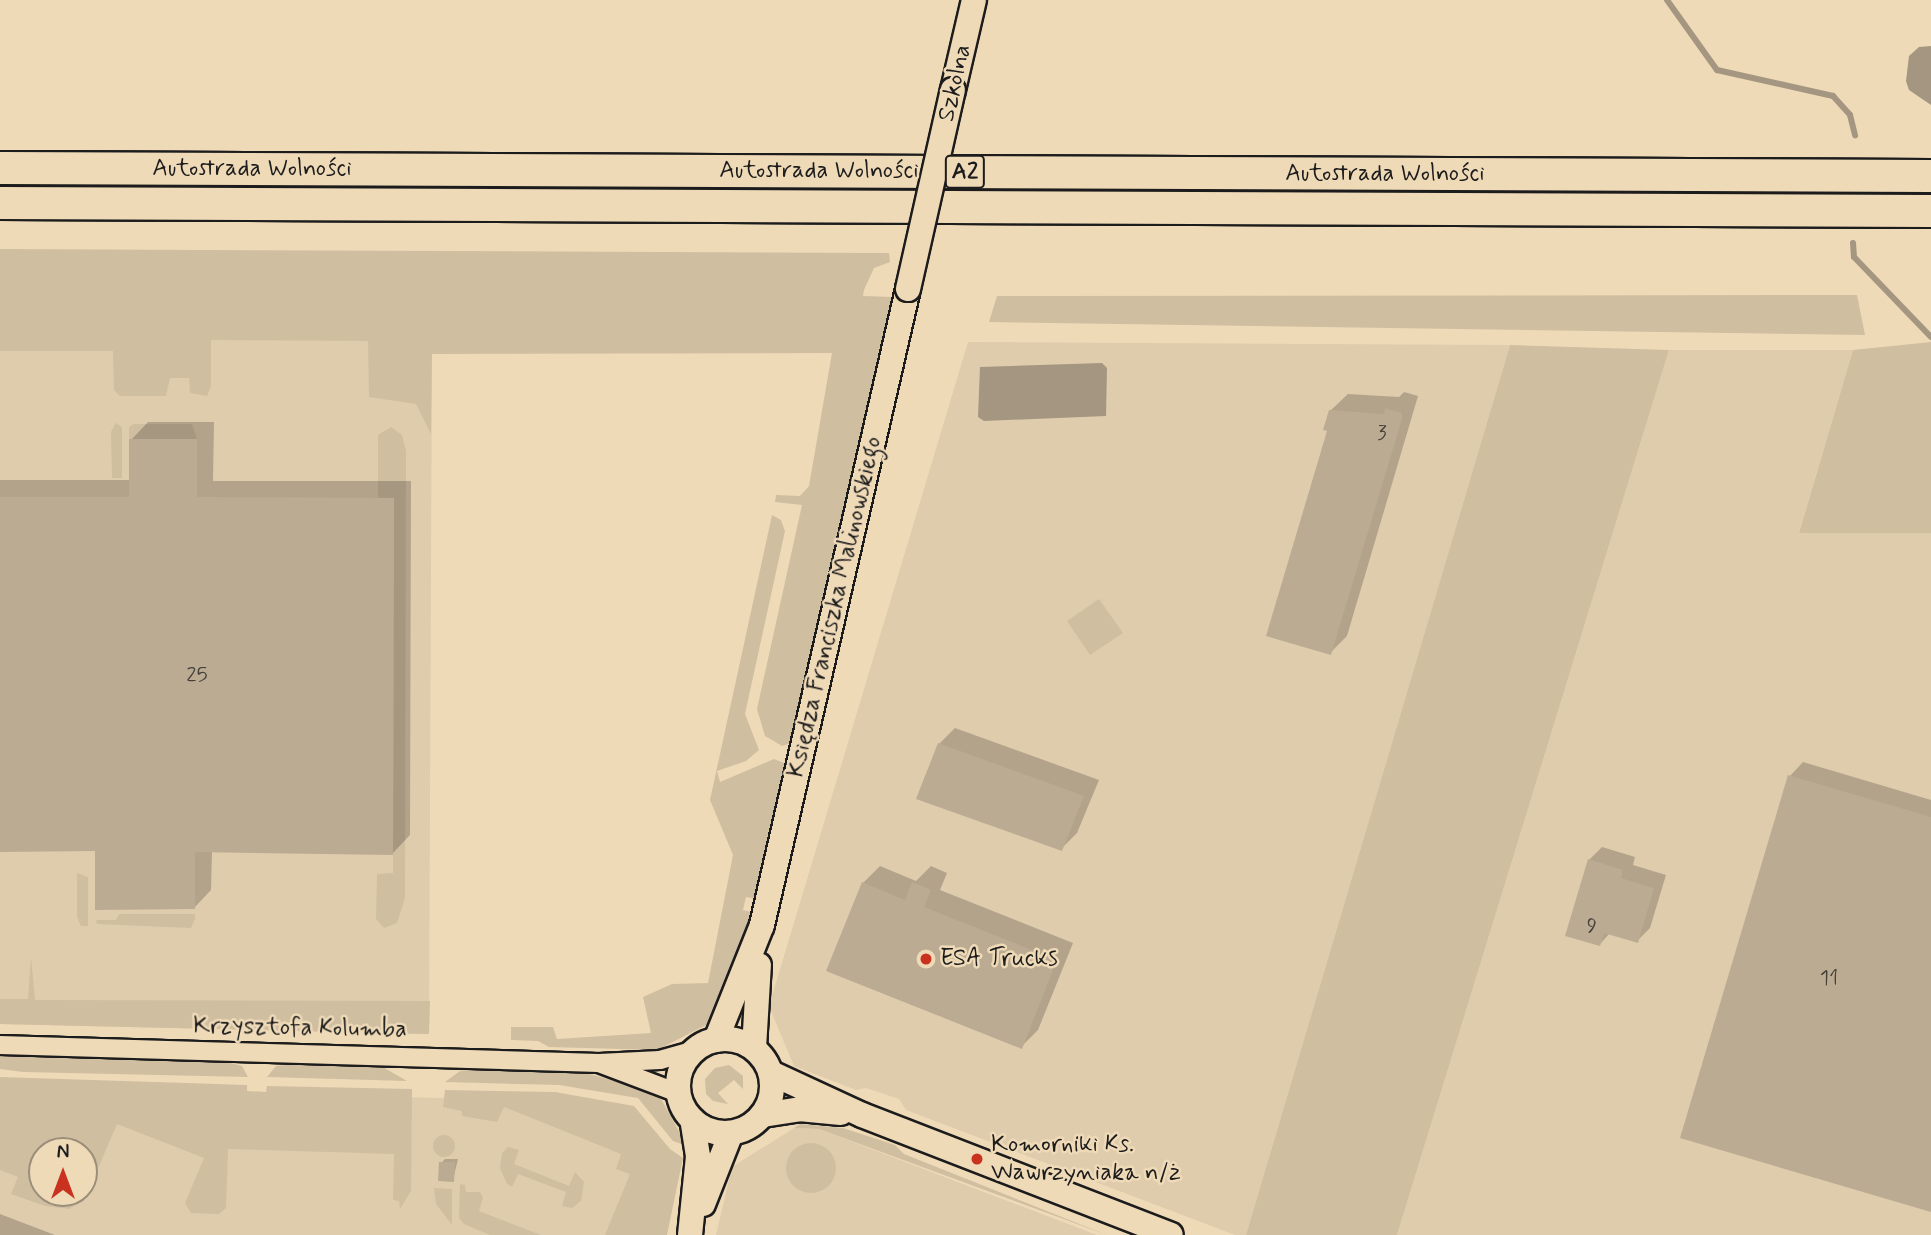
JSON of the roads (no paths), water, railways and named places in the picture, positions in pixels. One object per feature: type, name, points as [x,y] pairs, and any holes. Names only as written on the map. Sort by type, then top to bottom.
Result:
[{"type":"highway","name":"Autostrada Wolności","points":[[0,168],[1931,176]]},
{"type":"highway","name":"Autostrada Wolności","points":[[0,203],[1931,211]]},
{"type":"street","name":"Szkolna","points":[[908,289],[974,0]]},
{"type":"street","name":"Księdza Franciszka Malinowskiego","points":[[754,1048],[762,925],[908,289]]},
{"type":"street","name":"Księdza Franciszka Malinowskiego","points":[[705,1045],[762,925]]},
{"type":"street","points":[[691,1233],[698,1156],[692,1119],[678,1093],[681,1069],[705,1045],[740,1041],[754,1048],[771,1073],[773,1089],[763,1115]]},
{"type":"street","name":"Krzysztofa Kolumba","points":[[0,1045],[599,1063],[660,1060],[705,1045]]},
{"type":"street","name":"Krzysztofa Kolumba","points":[[599,1063],[678,1093]]},
{"type":"street","points":[[771,1073],[862,1115],[1171,1235]]},
{"type":"street","points":[[691,1233],[731,1133],[763,1115],[799,1109],[862,1115]]},
{"type":"street","points":[[692,1119],[704,1128],[731,1133]]},
{"type":"waterway","points":[[1667,0],[1717,70],[1833,96],[1850,115],[1855,135]]},
{"type":"waterway","points":[[1853,243],[1854,257],[1931,337]]},
{"type":"place","name":"ESA Trucks","points":[[926,959]]},
{"type":"place","name":"Komorniki Ks. Wawrzyniaka n/ż","points":[[977,1159]]}]
